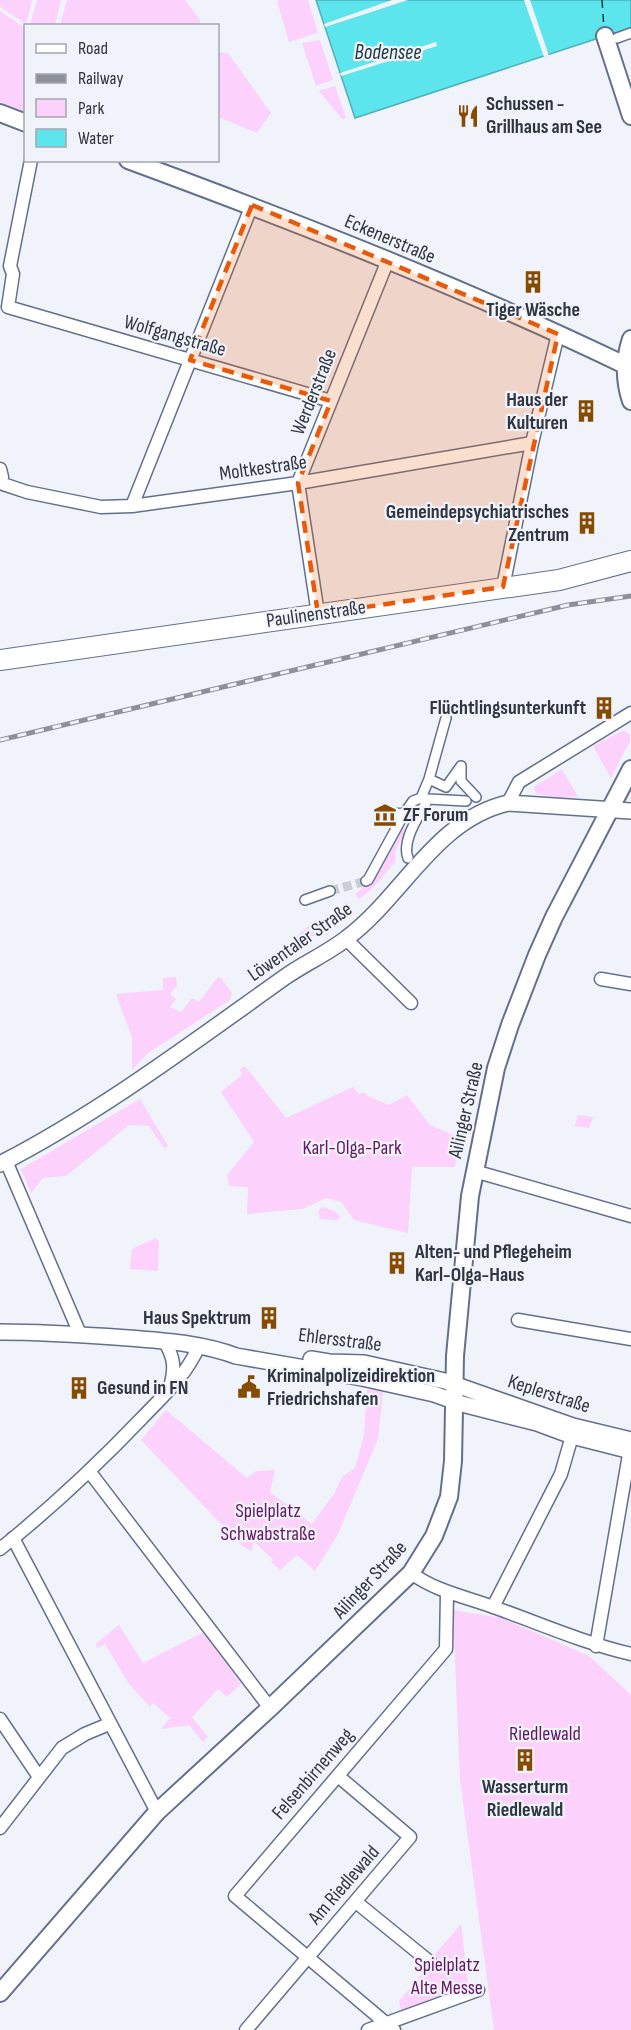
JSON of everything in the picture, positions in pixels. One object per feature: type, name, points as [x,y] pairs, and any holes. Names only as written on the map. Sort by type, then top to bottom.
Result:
[{"type":"main road","points":[[611,37],[631,116]]},
{"type":"main road","points":[[0,113],[24,122]]},
{"type":"main road","name":"Eckenerstraße","points":[[134,162],[252,205],[388,260],[628,367]]},
{"type":"main road","points":[[631,339],[627,350],[627,388],[631,401]]},
{"type":"main road","name":"Paulinenstraße","points":[[0,660],[559,579],[631,561]]},
{"type":"main road","name":"Ailinger Straße","points":[[0,1993],[157,1812],[411,1573],[434,1536],[449,1497],[464,1254],[474,1170],[494,1076],[514,1014],[537,955],[631,769]]},
{"type":"street","points":[[611,37],[631,33]]},
{"type":"street","name":"Wolfgangstraße","points":[[31,162],[10,266],[13,274],[8,308],[331,401]]},
{"type":"street","points":[[132,506],[252,205]]},
{"type":"street","name":"Werderstraße","points":[[298,483],[388,260]]},
{"type":"street","points":[[503,587],[532,443],[558,334]]},
{"type":"street","name":"Moltkestraße","points":[[0,470],[2,477],[0,483],[27,492],[101,507],[132,506],[298,483],[532,443]]},
{"type":"street","points":[[298,483],[318,614]]},
{"type":"street","points":[[631,713],[519,782],[508,803],[631,811]]},
{"type":"street","points":[[366,881],[413,801],[421,798],[429,779],[446,718]]},
{"type":"street","points":[[607,728],[631,725]]},
{"type":"street","points":[[429,779],[446,787],[461,766],[462,781],[476,797]]},
{"type":"street","points":[[408,858],[406,854],[409,837],[428,799],[466,801]]},
{"type":"street","name":"Löwentaler Straße","points":[[3,1163],[80,1119],[144,1078],[287,976],[346,939],[366,922],[446,835],[468,818],[489,807],[508,803]]},
{"type":"street","points":[[389,814],[406,813]]},
{"type":"street","points":[[304,900],[330,891]]},
{"type":"street","points":[[346,939],[411,1003]]},
{"type":"street","points":[[601,980],[631,984]]},
{"type":"street","points":[[3,1163],[80,1334]]},
{"type":"street","points":[[474,1170],[631,1216]]},
{"type":"street","points":[[518,1320],[631,1339]]},
{"type":"street","name":"Ehlersstraße","points":[[0,1332],[80,1334],[164,1341],[219,1350],[237,1347],[329,1362],[364,1363],[398,1369],[454,1393]]},
{"type":"street","points":[[164,1341],[171,1350],[175,1370],[170,1387]]},
{"type":"street","points":[[0,1549],[89,1471],[129,1432],[181,1378],[199,1346]]},
{"type":"street","name":"Keplerstraße","points":[[454,1393],[572,1436],[631,1446]]},
{"type":"street","name":"Keplerstraße","points":[[454,1393],[573,1426],[631,1446]]},
{"type":"street","points":[[493,1607],[561,1474],[572,1436]]},
{"type":"street","points":[[596,1646],[631,1446]]},
{"type":"street","points":[[89,1471],[270,1708]]},
{"type":"street","points":[[13,1538],[157,1812]]},
{"type":"street","points":[[411,1573],[447,1593],[493,1607],[596,1646],[631,1654]]},
{"type":"street","name":"Felsenbirnenweg","points":[[309,1956],[235,1896],[446,1649],[447,1593]]},
{"type":"street","points":[[0,1719],[39,1777]]},
{"type":"street","points":[[0,1828],[63,1748],[85,1734],[109,1724]]},
{"type":"street","name":"Am Riedlewald","points":[[246,2030],[410,1837],[338,1776]]},
{"type":"street","points":[[356,1902],[431,1963]]},
{"type":"street","points":[[309,1956],[390,2027]]},
{"type":"street","points":[[368,2030],[390,2027],[478,1990]]},
{"type":"highlighted area","points":[[252,205],[558,334],[503,587],[318,614],[298,483],[331,401],[190,360]]},
{"type":"green space","points":[[0,0],[32,0],[26,24],[0,7]]},
{"type":"green space","points":[[37,0],[61,0],[55,24],[30,24]]},
{"type":"green space","points":[[67,0],[185,0],[200,20],[200,24],[60,24]]},
{"type":"green space","points":[[308,0],[318,33],[289,42],[277,1]]},
{"type":"green space","points":[[0,11],[24,27],[24,113],[0,102]]},
{"type":"green space","points":[[320,40],[333,80],[316,86],[302,43]]},
{"type":"green space","points":[[219,52],[228,53],[271,113],[257,133],[219,117]]},
{"type":"green space","points":[[335,86],[346,118],[342,119],[319,91]]},
{"type":"green space","points":[[624,730],[630,735],[630,741],[611,778],[593,746]]},
{"type":"green space","points":[[562,769],[578,797],[536,794],[534,787]]},
{"type":"green space","points":[[403,827],[405,831],[395,852],[396,861],[372,889],[359,899],[355,894],[378,872]]},
{"type":"green space","points":[[346,902],[351,908],[262,974],[257,971],[311,924],[323,921]]},
{"type":"green space","points":[[176,977],[177,986],[170,994],[176,999],[170,1007],[181,1012],[192,998],[199,1002],[218,977],[232,993],[230,1000],[148,1053],[132,1070],[132,1038],[116,994],[163,990],[163,978]]},
{"type":"green space","name":"Karl-Olga-Park","points":[[245,1066],[286,1118],[353,1087],[359,1094],[364,1092],[389,1105],[407,1095],[430,1125],[465,1140],[454,1167],[412,1167],[408,1233],[354,1220],[341,1202],[326,1198],[302,1209],[247,1214],[248,1187],[229,1186],[227,1175],[254,1142],[221,1092],[242,1075],[240,1069]]},
{"type":"green space","points":[[140,1099],[168,1146],[164,1148],[149,1126],[129,1125],[66,1176],[43,1178],[31,1193],[21,1169]]},
{"type":"green space","points":[[578,1115],[593,1117],[589,1128],[575,1126]]},
{"type":"green space","points":[[323,1207],[334,1211],[340,1216],[339,1220],[320,1219],[318,1211]]},
{"type":"green space","points":[[156,1238],[159,1242],[158,1271],[130,1269],[132,1249]]},
{"type":"green space","name":"Spielplatz Schwabstraße","points":[[367,1389],[383,1392],[378,1439],[337,1536],[315,1571],[297,1555],[280,1570],[271,1562],[274,1560],[254,1542],[252,1551],[242,1546],[141,1440],[166,1410],[247,1478],[256,1471],[275,1470],[270,1492],[312,1524],[334,1494],[342,1477],[355,1468],[364,1435]]},
{"type":"green space","name":"Riedlewald","points":[[453,1610],[502,1618],[589,1656],[631,1695],[631,2030],[494,2030],[460,1780]]},
{"type":"green space","points":[[119,1625],[143,1663],[204,1632],[241,1684],[227,1697],[218,1689],[192,1717],[208,1737],[203,1742],[189,1725],[161,1729],[170,1718],[153,1703],[150,1707],[129,1684],[105,1644],[97,1648],[96,1644]]},
{"type":"green space","name":"Spielplatz Alte Messe","points":[[461,1924],[469,1991],[402,2015],[399,2001]]},
{"type":"water","name":"Bodensee","points":[[316,0],[631,0],[631,29],[355,118]]},
{"type":"pier","points":[[392,0],[408,0],[325,27],[324,24]]},
{"type":"pier","points":[[524,0],[530,0],[549,56],[544,57]]},
{"type":"pier","points":[[436,42],[437,46],[341,76],[340,73]]},
{"type":"ferry route","points":[[602,0],[604,29]]},
{"type":"tunnel","points":[[330,891],[366,881]]},
{"type":"railway","points":[[0,740],[568,605],[631,596]]},
{"type":"place","name":"Schussen - Grillhaus am See","points":[[468,116]]},
{"type":"place","name":"Tiger Wäsche","points":[[533,282]]},
{"type":"place","name":"Haus der Kulturen","points":[[586,411]]},
{"type":"place","name":"Gemeindepsychiatrisches Zentrum","points":[[587,523]]},
{"type":"place","name":"Flüchtlingsunterkunft","points":[[604,708]]},
{"type":"place","name":"ZF Forum","points":[[385,815]]},
{"type":"place","name":"Alten- und Pflegeheim Karl-Olga-Haus","points":[[397,1263]]},
{"type":"place","name":"Haus Spektrum","points":[[269,1318]]},
{"type":"place","name":"Kriminalpolizeidirektion Friedrichshafen","points":[[249,1387]]},
{"type":"place","name":"Gesund in FN","points":[[79,1388]]},
{"type":"place","name":"Wasserturm Riedlewald","points":[[525,1760]]}]
